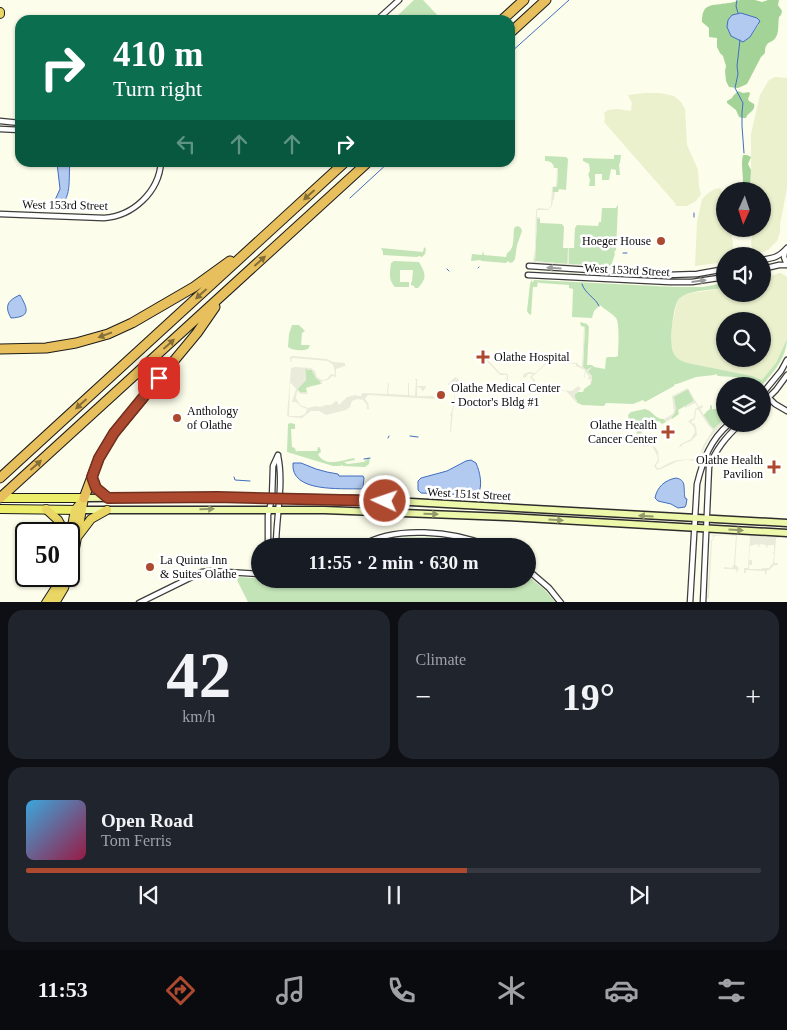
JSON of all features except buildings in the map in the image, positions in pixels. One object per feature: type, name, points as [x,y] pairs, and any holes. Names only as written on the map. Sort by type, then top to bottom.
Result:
[{"type":"highway","points":[[508,15],[524,0]]},
{"type":"highway","points":[[515,28],[546,0]]},
{"type":"highway","points":[[0,478],[340,167]]},
{"type":"highway","points":[[0,498],[363,167]]},
{"type":"highway","points":[[0,349],[46,348],[95,338],[120,329],[194,287],[263,238]]},
{"type":"highway","points":[[75,522],[78,510],[99,458],[114,433],[197,333],[224,294]]},
{"type":"highway","points":[[92,477],[96,488],[108,498]]},
{"type":"highway","points":[[46,509],[59,522]]},
{"type":"highway","points":[[80,531],[91,519],[107,510]]},
{"type":"highway","points":[[46,602],[56,587]]},
{"type":"highway","points":[[54,602],[64,587]]},
{"type":"main road","name":"West 151st Street","points":[[0,498],[217,497],[400,501],[787,524]]},
{"type":"main road","name":"West 151st Street","points":[[0,509],[278,509],[449,514],[787,533]]},
{"type":"street","points":[[382,15],[399,0]]},
{"type":"street","points":[[0,121],[15,122]]},
{"type":"street","points":[[0,129],[15,130]]},
{"type":"street","name":"West 153rd Street","points":[[0,214],[104,218],[116,216],[130,210],[144,199],[156,182],[160,167]]},
{"type":"street","points":[[771,258],[782,254],[787,248]]},
{"type":"street","points":[[771,266],[787,265],[784,257],[787,248]]},
{"type":"street","name":"West 153rd Street","points":[[529,266],[667,275],[697,274],[716,271]]},
{"type":"street","name":"West 153rd Street","points":[[528,275],[670,282],[692,282],[716,278]]},
{"type":"street","points":[[771,383],[787,360]]},
{"type":"street","points":[[771,395],[787,375]]},
{"type":"street","points":[[771,400],[787,411]]},
{"type":"street","points":[[690,602],[697,484],[707,453],[714,439],[721,432]]},
{"type":"street","points":[[703,602],[709,475],[713,458],[721,443],[732,432]]},
{"type":"street","points":[[268,538],[269,509],[276,498],[280,466],[278,455],[273,466],[276,498],[278,509],[276,538]]},
{"type":"street","points":[[380,538],[410,533],[464,538]]},
{"type":"street","points":[[139,602],[202,572],[251,573]]},
{"type":"street","points":[[536,577],[561,602]]},
{"type":"green space","points":[[414,0],[423,0],[437,15],[398,15]]},
{"type":"green space","points":[[740,0],[762,2],[779,0],[778,5],[782,11],[779,17],[776,37],[767,44],[765,53],[747,84],[738,88],[729,87],[726,81],[726,66],[723,56],[717,47],[717,38],[709,37],[709,28],[702,22],[702,16],[709,6]],"holes":[[[741,13],[759,24],[750,37],[728,20],[732,15]]]},
{"type":"green space","points":[[775,77],[787,78],[787,188],[777,241],[771,247],[752,247],[752,238],[771,238],[771,182],[751,182],[751,134],[760,95],[769,80]]},
{"type":"green space","points":[[738,91],[743,93],[749,92],[748,99],[754,104],[754,108],[746,118],[739,117],[736,110],[727,103]]},
{"type":"green space","points":[[660,93],[674,96],[685,109],[687,145],[698,170],[701,194],[696,201],[687,206],[676,206],[604,122],[604,113],[608,110],[631,111],[632,103],[628,95]]},
{"type":"green space","points":[[614,155],[621,155],[619,164],[620,175],[616,175],[616,170],[611,169],[609,180],[602,180],[602,174],[595,174],[595,186],[589,186],[589,164],[583,161],[583,158],[614,159]]},
{"type":"green space","points":[[743,155],[751,157],[748,164],[751,170],[750,182],[743,182]]},
{"type":"green space","points":[[545,156],[566,157],[568,159],[566,190],[559,189],[558,192],[553,192],[553,187],[557,187],[558,168],[554,168],[551,162],[545,161]]},
{"type":"green space","points":[[715,189],[716,238],[732,238],[733,247],[716,247],[716,263],[695,266],[697,223],[702,199]]},
{"type":"green space","points":[[618,205],[616,250],[611,266],[569,264],[569,248],[574,248],[575,228],[577,225],[598,226],[599,222],[601,222],[602,208],[616,208]]},
{"type":"green space","points":[[537,218],[540,219],[540,223],[562,224],[564,227],[563,248],[568,248],[568,264],[535,261]]},
{"type":"green space","points":[[518,226],[522,231],[513,262],[471,261],[472,254],[482,255],[483,251],[484,255],[506,257],[512,246],[514,229]]},
{"type":"green space","points":[[424,247],[426,249],[425,254],[422,257],[383,255],[381,248],[423,252]]},
{"type":"green space","points":[[394,261],[419,262],[425,276],[418,288],[411,285],[413,270],[400,270],[400,282],[409,282],[409,287],[395,287],[391,282],[390,276],[391,263]]},
{"type":"green space","points":[[781,273],[787,277],[787,339],[776,363],[765,377],[755,377],[680,361],[674,356],[671,348],[672,325],[677,302],[686,294],[716,289],[716,302],[771,302],[771,276]]},
{"type":"green space","points":[[532,279],[532,282],[534,280],[675,287],[703,287],[716,285],[716,289],[686,294],[678,300],[674,312],[671,335],[673,352],[681,360],[688,363],[754,377],[718,376],[716,374],[696,377],[675,384],[645,402],[643,400],[633,404],[606,403],[604,406],[582,405],[576,402],[575,394],[583,392],[591,384],[592,376],[583,367],[585,327],[581,326],[580,322],[587,324],[589,327],[587,365],[605,369],[606,358],[618,356],[616,318],[600,305],[594,311],[592,318],[572,317],[573,289],[569,288],[569,285],[538,282],[537,287],[533,287],[531,315],[527,311]]},
{"type":"green space","points":[[292,325],[299,325],[305,331],[302,333],[301,345],[310,345],[308,349],[298,350],[288,347]]},
{"type":"green space","points":[[787,339],[785,352],[768,377],[764,377],[776,363]]},
{"type":"green space","points":[[305,369],[312,370],[321,384],[306,388],[307,392],[301,393],[297,389],[306,380]]},
{"type":"green space","points":[[688,389],[694,401],[678,410],[679,414],[672,419],[671,417],[675,413],[673,397]]},
{"type":"green space","points":[[710,405],[712,410],[716,409],[716,427],[714,429],[708,424],[703,415],[710,409]]},
{"type":"green space","points":[[645,409],[666,422],[662,424],[659,421],[655,423],[651,417],[638,424],[642,433],[637,433],[634,421],[629,421],[628,415],[631,412]]},
{"type":"green space","points":[[288,424],[295,424],[295,429],[291,429],[292,447],[295,448],[296,452],[317,451],[319,447],[321,452],[318,454],[325,461],[334,462],[354,458],[355,460],[344,462],[348,464],[364,462],[370,458],[369,464],[365,467],[333,466],[287,452]]},
{"type":"green space","points":[[418,537],[438,538],[399,538]]},
{"type":"green space","points":[[240,577],[251,578],[251,588],[536,588],[536,583],[555,602],[248,602],[237,580]]},
{"type":"shaded area","points":[[557,168],[557,187],[553,187],[553,192],[555,192],[552,206],[548,210],[537,210],[537,217],[540,217],[540,219],[537,219],[535,261],[567,264],[569,248],[569,264],[611,266],[609,268],[535,264],[533,261],[536,210],[538,208],[548,209],[551,206],[552,187],[556,186]]},
{"type":"shaded area","points":[[584,327],[583,367],[586,370],[592,367],[588,372],[592,376],[591,384],[591,379],[589,380],[589,376],[585,372],[584,377],[585,370],[576,366],[576,364],[548,362],[532,377],[536,382],[535,388],[572,391],[578,386],[581,389],[575,394],[577,401],[566,391],[524,388],[533,388],[534,382],[530,377],[533,374],[528,374],[525,378],[523,377],[524,374],[529,372],[535,373],[548,361],[577,363],[582,366]]},
{"type":"shaded area","points":[[290,357],[327,359],[333,362],[345,363],[345,366],[336,369],[336,377],[332,376],[328,380],[322,381],[322,384],[316,378],[312,370],[305,369],[306,380],[297,390],[307,392],[308,394],[301,394],[297,391],[296,398],[300,405],[308,408],[331,405],[336,401],[339,405],[347,397],[361,396],[362,393],[387,394],[388,383],[388,394],[408,395],[409,383],[409,395],[415,396],[415,379],[418,379],[417,386],[426,387],[422,391],[421,388],[417,387],[417,396],[433,396],[435,399],[368,395],[365,399],[369,409],[367,409],[367,405],[363,400],[357,399],[352,401],[350,407],[346,410],[326,415],[319,411],[311,411],[302,418],[289,417],[287,415],[291,368],[311,368],[315,371],[317,377],[322,380],[327,379],[331,374],[335,375],[333,365],[328,361],[293,358],[291,359],[292,362]],"holes":[[[290,384],[296,389],[292,402],[296,402],[307,409],[305,414],[301,416],[290,416]]]},
{"type":"shaded area","points":[[483,357],[500,373],[508,374],[508,386],[505,388],[462,387],[455,394],[451,433],[450,415],[455,389],[452,389],[448,384],[455,377],[460,381],[460,385],[506,386],[507,375],[500,375]]},
{"type":"shaded area","points":[[688,388],[699,407],[702,405],[703,407],[700,409],[711,426],[714,429],[716,427],[716,431],[709,439],[697,461],[678,461],[657,470],[654,466],[658,460],[652,446],[659,453],[657,468],[678,460],[698,459],[704,444],[713,430],[698,409],[696,410],[695,419],[691,422],[696,427],[697,435],[691,441],[678,448],[681,444],[691,439],[695,432],[694,427],[688,421],[694,418],[695,409],[698,407],[695,403],[684,407],[694,401],[688,389],[674,397],[675,413],[666,422],[664,419],[674,412],[672,396]]},
{"type":"shaded area","points":[[634,420],[637,433],[643,434],[638,435],[643,445],[648,444],[652,446],[647,445],[643,447],[637,435]]},
{"type":"shaded area","points":[[725,534],[779,536],[779,538],[776,538],[774,563],[778,563],[778,565],[774,565],[767,570],[766,575],[765,571],[746,570],[746,573],[744,573],[744,568],[748,568],[750,536],[737,535],[735,565],[739,569],[737,573],[736,569],[724,569],[724,567],[732,568],[734,564],[736,536],[715,536],[712,541],[709,599],[707,598],[711,541],[714,537],[711,536]],"holes":[[[758,544],[758,547],[760,544],[766,545],[767,548],[768,545],[774,545],[774,552],[772,553],[774,554],[773,563],[769,568],[749,569],[749,565],[752,565],[752,560],[749,560],[750,546]]]},
{"type":"water","points":[[741,13],[757,18],[760,21],[750,37],[743,42],[731,36],[727,27],[728,20],[732,15]]},
{"type":"water","points":[[57,167],[70,167],[67,195],[65,200],[56,207],[54,205],[55,200],[60,189]]},
{"type":"water","points":[[20,295],[25,304],[25,314],[11,318],[8,304]]},
{"type":"water","points":[[471,460],[476,463],[480,475],[481,483],[478,494],[421,493],[418,490],[418,481],[421,478],[447,471]]},
{"type":"water","points":[[293,463],[301,463],[338,474],[339,476],[363,476],[363,487],[361,489],[330,488],[308,484],[300,480],[294,473]]},
{"type":"water","points":[[676,478],[682,481],[684,485],[685,498],[687,499],[685,507],[678,508],[658,501],[655,498],[662,485],[668,480]]},
{"type":"waterway","points":[[515,49],[569,0]]},
{"type":"waterway","points":[[737,0],[738,13]]},
{"type":"waterway","points":[[740,40],[738,74],[735,88],[743,103],[744,153]]},
{"type":"waterway","points":[[350,198],[384,167]]},
{"type":"waterway","points":[[582,284],[599,306]]},
{"type":"waterway","points":[[503,402],[507,401]]},
{"type":"waterway","points":[[410,436],[418,437]]},
{"type":"waterway","points":[[364,459],[370,458]]},
{"type":"waterway","points":[[234,477],[235,480],[250,481]]},
{"type":"place","name":"Hoeger House","points":[[661,241]]},
{"type":"place","name":"Olathe Hospital","points":[[483,357]]},
{"type":"place","name":"Olathe Medical Center - Doctor's Bldg #1","points":[[441,395]]},
{"type":"place","name":"Anthology of Olathe","points":[[177,418]]},
{"type":"place","name":"Olathe Health Cancer Center","points":[[668,432]]},
{"type":"place","name":"Olathe Health Pavilion","points":[[774,467]]},
{"type":"place","name":"La Quinta Inn & Suites Olathe","points":[[150,567]]},
{"type":"route","points":[[159,378],[114,433],[99,458],[92,477],[98,491],[108,498],[217,497],[385,501]]}]
